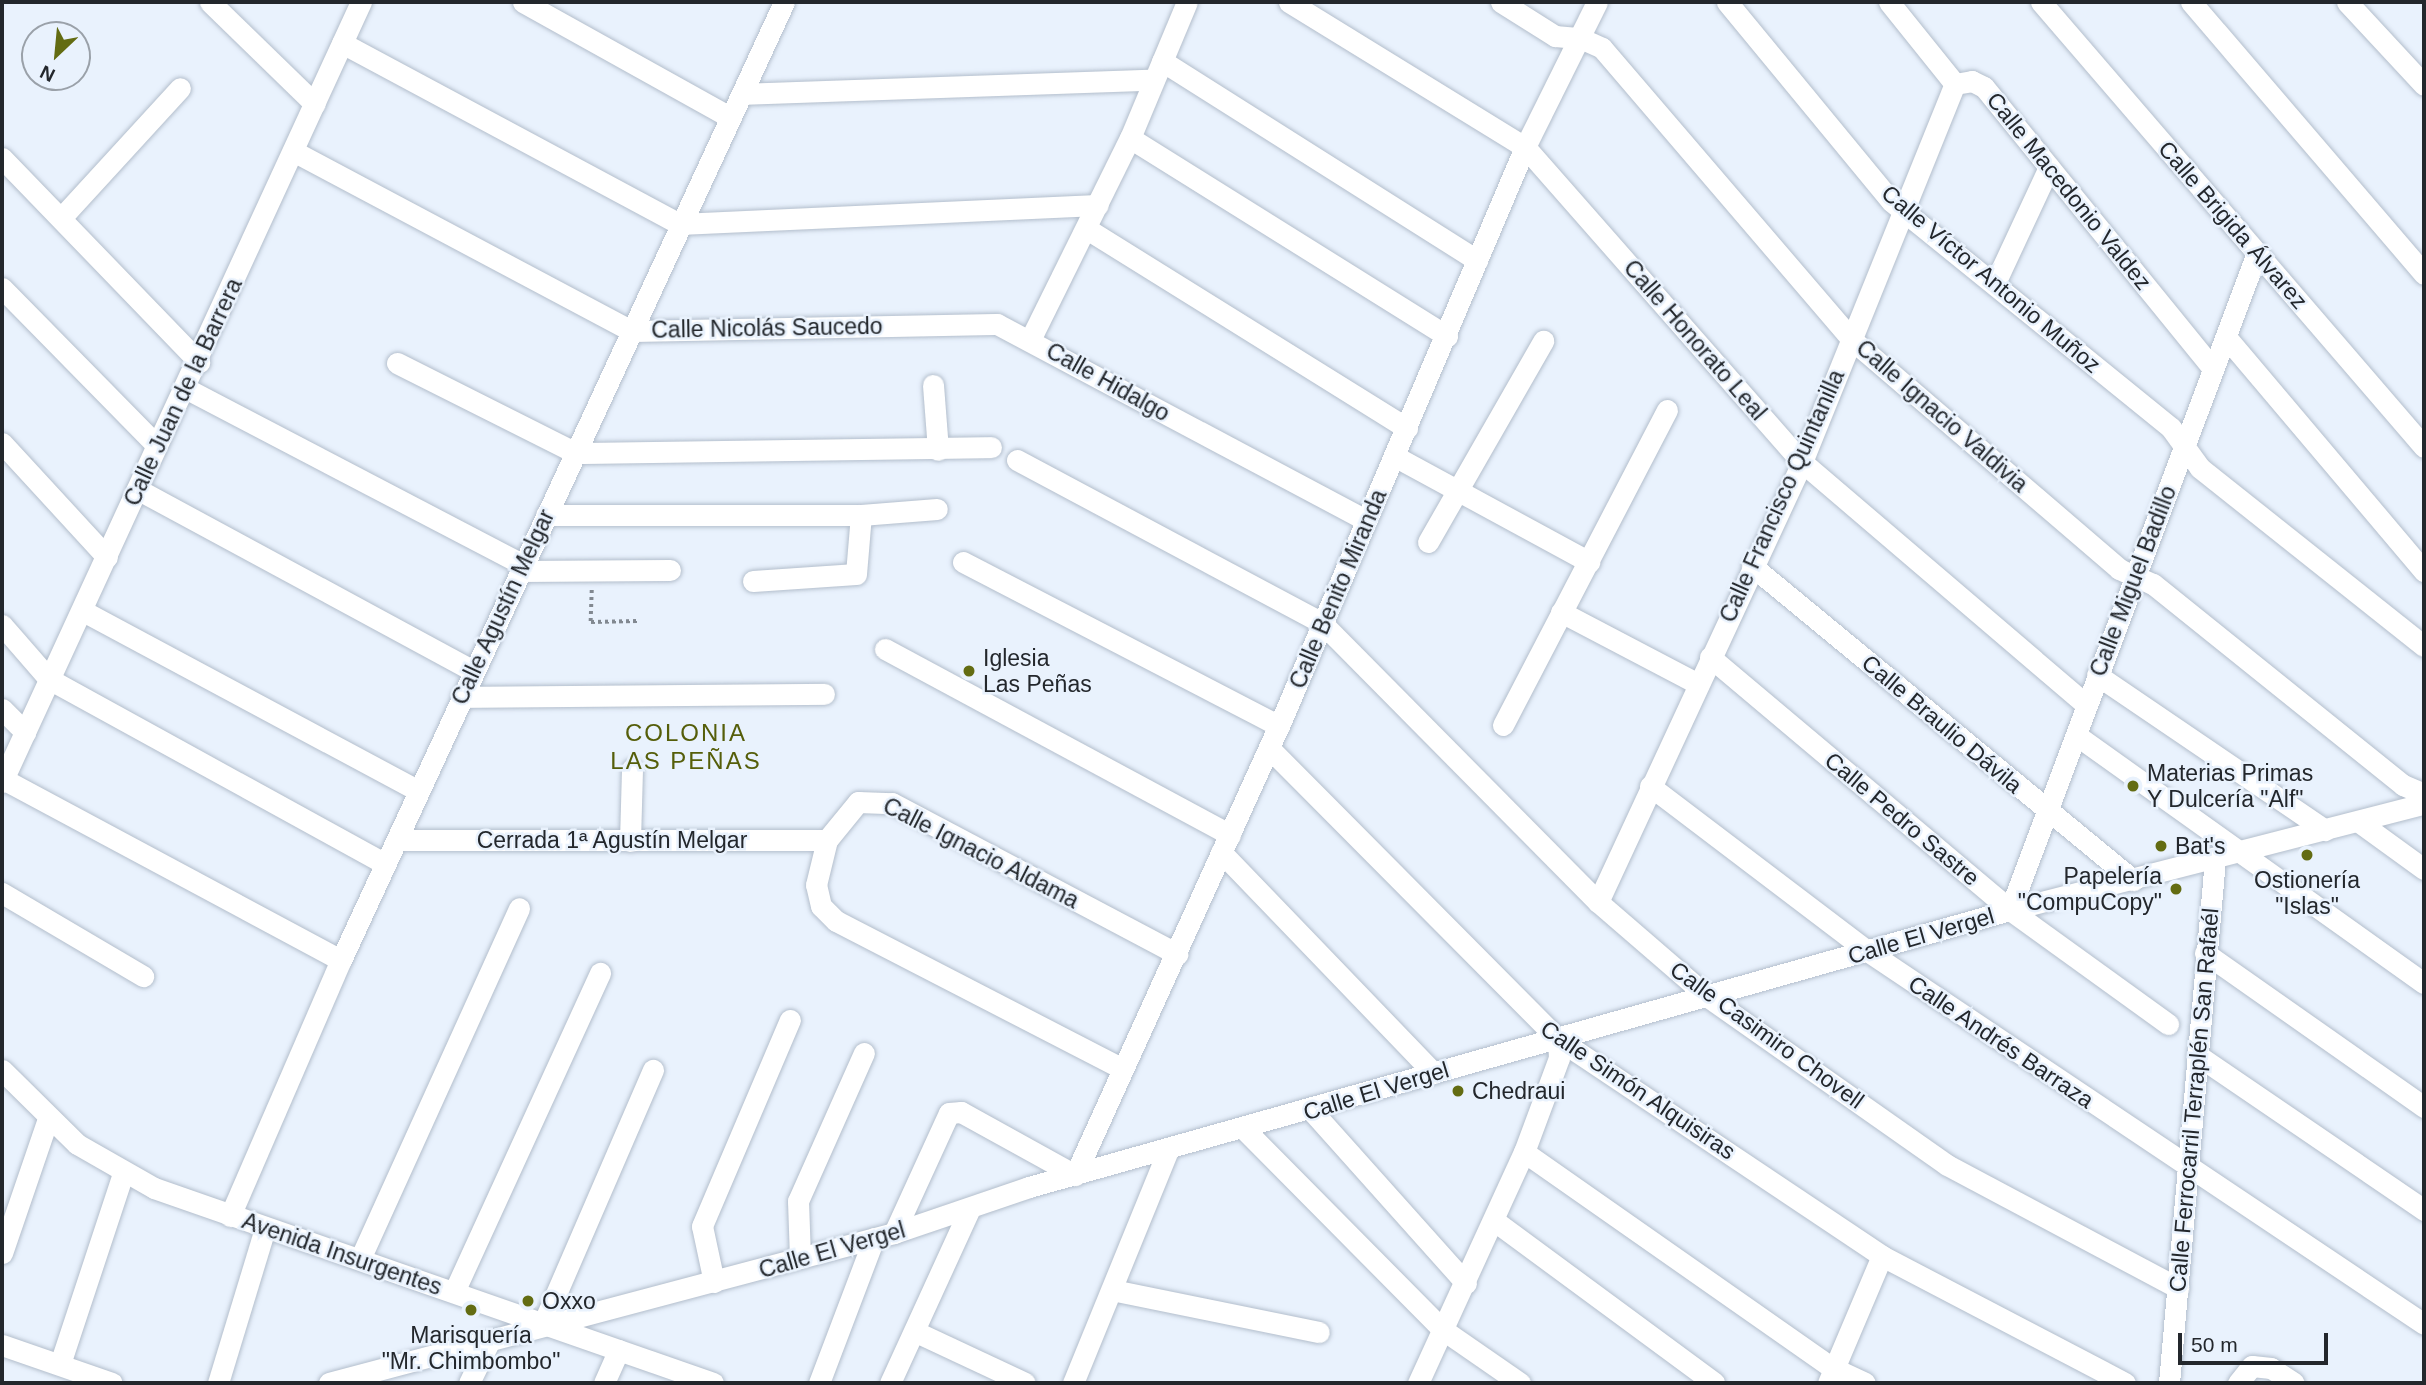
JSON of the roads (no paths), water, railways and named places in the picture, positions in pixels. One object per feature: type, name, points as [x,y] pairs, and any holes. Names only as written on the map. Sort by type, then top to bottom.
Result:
[{"type":"street","points":[[210,2],[315,104]]},
{"type":"street","name":"Calle Juan de la Barrera","points":[[2,780],[83,611],[157,446],[187,389],[361,2]]},
{"type":"street","points":[[523,2],[730,117]]},
{"type":"street","name":"Calle Agustín Melgar","points":[[230,1216],[418,791],[784,2]]},
{"type":"street","name":"Calle Hidalgo","points":[[1187,2],[1130,138],[1031,338],[1365,520]]},
{"type":"street","name":"Calle Honorato Leal","points":[[1289,2],[1525,147],[1802,462],[2085,704]]},
{"type":"street","name":"Calle Ignacio Valdivia","points":[[1501,2],[1555,36],[1580,37],[1602,48],[1851,339],[2119,569],[2153,584],[2403,785],[2424,794]]},
{"type":"street","name":"Calle Benito Miranda","points":[[1075,1175],[1279,726],[1365,520],[1396,457],[1525,147],[1597,2]]},
{"type":"street","name":"Calle Víctor Antonio Muñoz","points":[[1727,2],[1891,201],[2171,428],[2184,449],[2211,477],[2424,646]]},
{"type":"street","name":"Calle Macedonio Valdez","points":[[1889,2],[1955,84],[1972,81],[1984,87],[2213,369]]},
{"type":"street","name":"Calle Brigida Álvarez","points":[[2041,2],[2424,447]]},
{"type":"street","points":[[2191,2],[2424,274]]},
{"type":"street","points":[[2347,2],[2424,85]]},
{"type":"street","points":[[342,43],[680,224],[1097,205]]},
{"type":"street","points":[[741,93],[1158,71],[1477,260]]},
{"type":"street","name":"Calle Francisco Quintanilla","points":[[1598,902],[1802,462],[1906,211],[1955,84]]},
{"type":"street","points":[[61,218],[180,88]]},
{"type":"street","points":[[1130,138],[1447,336]]},
{"type":"street","name":"Calle Nicolás Saucedo","points":[[293,151],[631,331],[997,324],[1031,338]]},
{"type":"street","points":[[2,158],[199,362]]},
{"type":"street","points":[[1995,283],[2049,167]]},
{"type":"street","points":[[1087,229],[1407,428]]},
{"type":"street","name":"Calle Miguel Badillo","points":[[2010,910],[2076,735],[2085,704],[2257,253]]},
{"type":"street","points":[[2,288],[157,446]]},
{"type":"street","points":[[2226,337],[2424,571]]},
{"type":"street","points":[[1427,542],[1543,341]]},
{"type":"street","points":[[397,363],[576,453],[938,450],[991,447]]},
{"type":"street","points":[[933,385],[938,450]]},
{"type":"street","points":[[187,389],[522,568],[592,572],[670,570]]},
{"type":"street","points":[[1503,724],[1667,410]]},
{"type":"street","points":[[2,443],[107,557]]},
{"type":"street","points":[[1396,457],[1589,562]]},
{"type":"street","name":"Calle Casimiro Chovell","points":[[1017,460],[1321,622],[1598,902],[1708,997],[1947,1165],[2178,1288]]},
{"type":"street","points":[[137,489],[474,671]]},
{"type":"street","points":[[546,514],[861,515],[937,509]]},
{"type":"street","points":[[753,581],[856,574],[861,515]]},
{"type":"street","points":[[963,562],[1279,726]]},
{"type":"street","name":"Calle Braulio Dávila","points":[[1752,566],[2133,880]]},
{"type":"street","points":[[83,611],[418,791]]},
{"type":"street","points":[[1561,612],[1698,684]]},
{"type":"street","points":[[2,625],[49,680],[385,864]]},
{"type":"street","points":[[885,649],[1225,844],[1434,1073]]},
{"type":"street","name":"Calle Pedro Sastre","points":[[1710,657],[2010,910],[2168,1024]]},
{"type":"street","points":[[2097,675],[2325,830]]},
{"type":"street","points":[[461,697],[824,694]]},
{"type":"street","points":[[2,709],[25,732]]},
{"type":"street","points":[[2076,735],[2244,851],[2424,983]]},
{"type":"street","name":"Calle Simón Alquisiras","points":[[1269,748],[1558,1039],[1882,1256],[2125,1383]]},
{"type":"street","points":[[630,841],[632,769]]},
{"type":"street","points":[[2,780],[341,960]]},
{"type":"street","name":"Calle Andrés Barraza","points":[[1650,786],[1869,952],[2187,1169],[2424,1324]]},
{"type":"street","name":"Calle Ignacio Aldama","points":[[1123,1069],[836,921],[821,906],[816,885],[827,840],[858,802],[892,803],[1177,954]]},
{"type":"street","name":"Calle El Vergel","points":[[329,1383],[884,1235],[1075,1175],[1312,1111],[1434,1073],[2010,910],[2424,804]]},
{"type":"street","points":[[2359,822],[2424,869]]},
{"type":"street","name":"Cerrada 1ª Agustín Melgar","points":[[398,840],[827,840]]},
{"type":"street","name":"Calle Ferrocarril Terraplén San Rafaél","points":[[2169,1383],[2215,859]]},
{"type":"street","points":[[2,893],[143,976]]},
{"type":"street","points":[[360,1259],[519,908]]},
{"type":"street","points":[[2205,953],[2424,1107]]},
{"type":"street","points":[[454,1292],[600,973]]},
{"type":"street","points":[[714,1282],[702,1226],[790,1020]]},
{"type":"street","points":[[1418,1383],[1496,1222],[1559,1058],[1558,1039]]},
{"type":"street","points":[[800,1258],[798,1201],[863,1054]]},
{"type":"street","points":[[2197,1055],[2424,1210]]},
{"type":"street","name":"Avenida Insurgentes","points":[[2,1070],[48,1119],[123,1174],[230,1216],[713,1383]]},
{"type":"street","points":[[543,1324],[653,1070]]},
{"type":"street","points":[[1312,1111],[1466,1283]]},
{"type":"street","points":[[818,1383],[884,1235],[949,1113],[961,1112],[1075,1175]]},
{"type":"street","points":[[2,1253],[48,1119]]},
{"type":"street","points":[[1244,1129],[1442,1329],[1520,1383]]},
{"type":"street","points":[[1073,1383],[1169,1148]]},
{"type":"street","points":[[1524,1152],[1831,1375],[1865,1383]]},
{"type":"street","points":[[60,1364],[123,1174]]},
{"type":"street","points":[[890,1383],[916,1332],[970,1208]]},
{"type":"street","points":[[1496,1222],[1714,1383]]},
{"type":"street","points":[[218,1383],[265,1228]]},
{"type":"street","points":[[1831,1375],[1882,1256]]},
{"type":"street","points":[[1112,1290],[1319,1332]]},
{"type":"street","points":[[916,1332],[1025,1383]]},
{"type":"street","points":[[469,1383],[490,1340]]},
{"type":"street","points":[[2,1345],[112,1383]]},
{"type":"street","points":[[604,1383],[620,1350]]},
{"type":"street","points":[[2238,1383],[2252,1366],[2271,1367],[2294,1383]]},
{"type":"place","name":"Iglesia Las Peñas","points":[[969,671]]},
{"type":"place","name":"Materias Primas Y Dulcería \"Alf\"","points":[[2133,786]]},
{"type":"place","name":"Bat's","points":[[2161,846]]},
{"type":"place","name":"Ostionería \"Islas\"","points":[[2307,855]]},
{"type":"place","name":"Papelería \"CompuCopy\"","points":[[2176,889]]},
{"type":"place","name":"Chedraui","points":[[1458,1091]]},
{"type":"place","name":"Oxxo","points":[[528,1301]]},
{"type":"place","name":"Marisquería \"Mr. Chimbombo\"","points":[[471,1310]]},
{"type":"district","name":"COLONIA LAS PEÑAS","points":[[686,747]]}]
